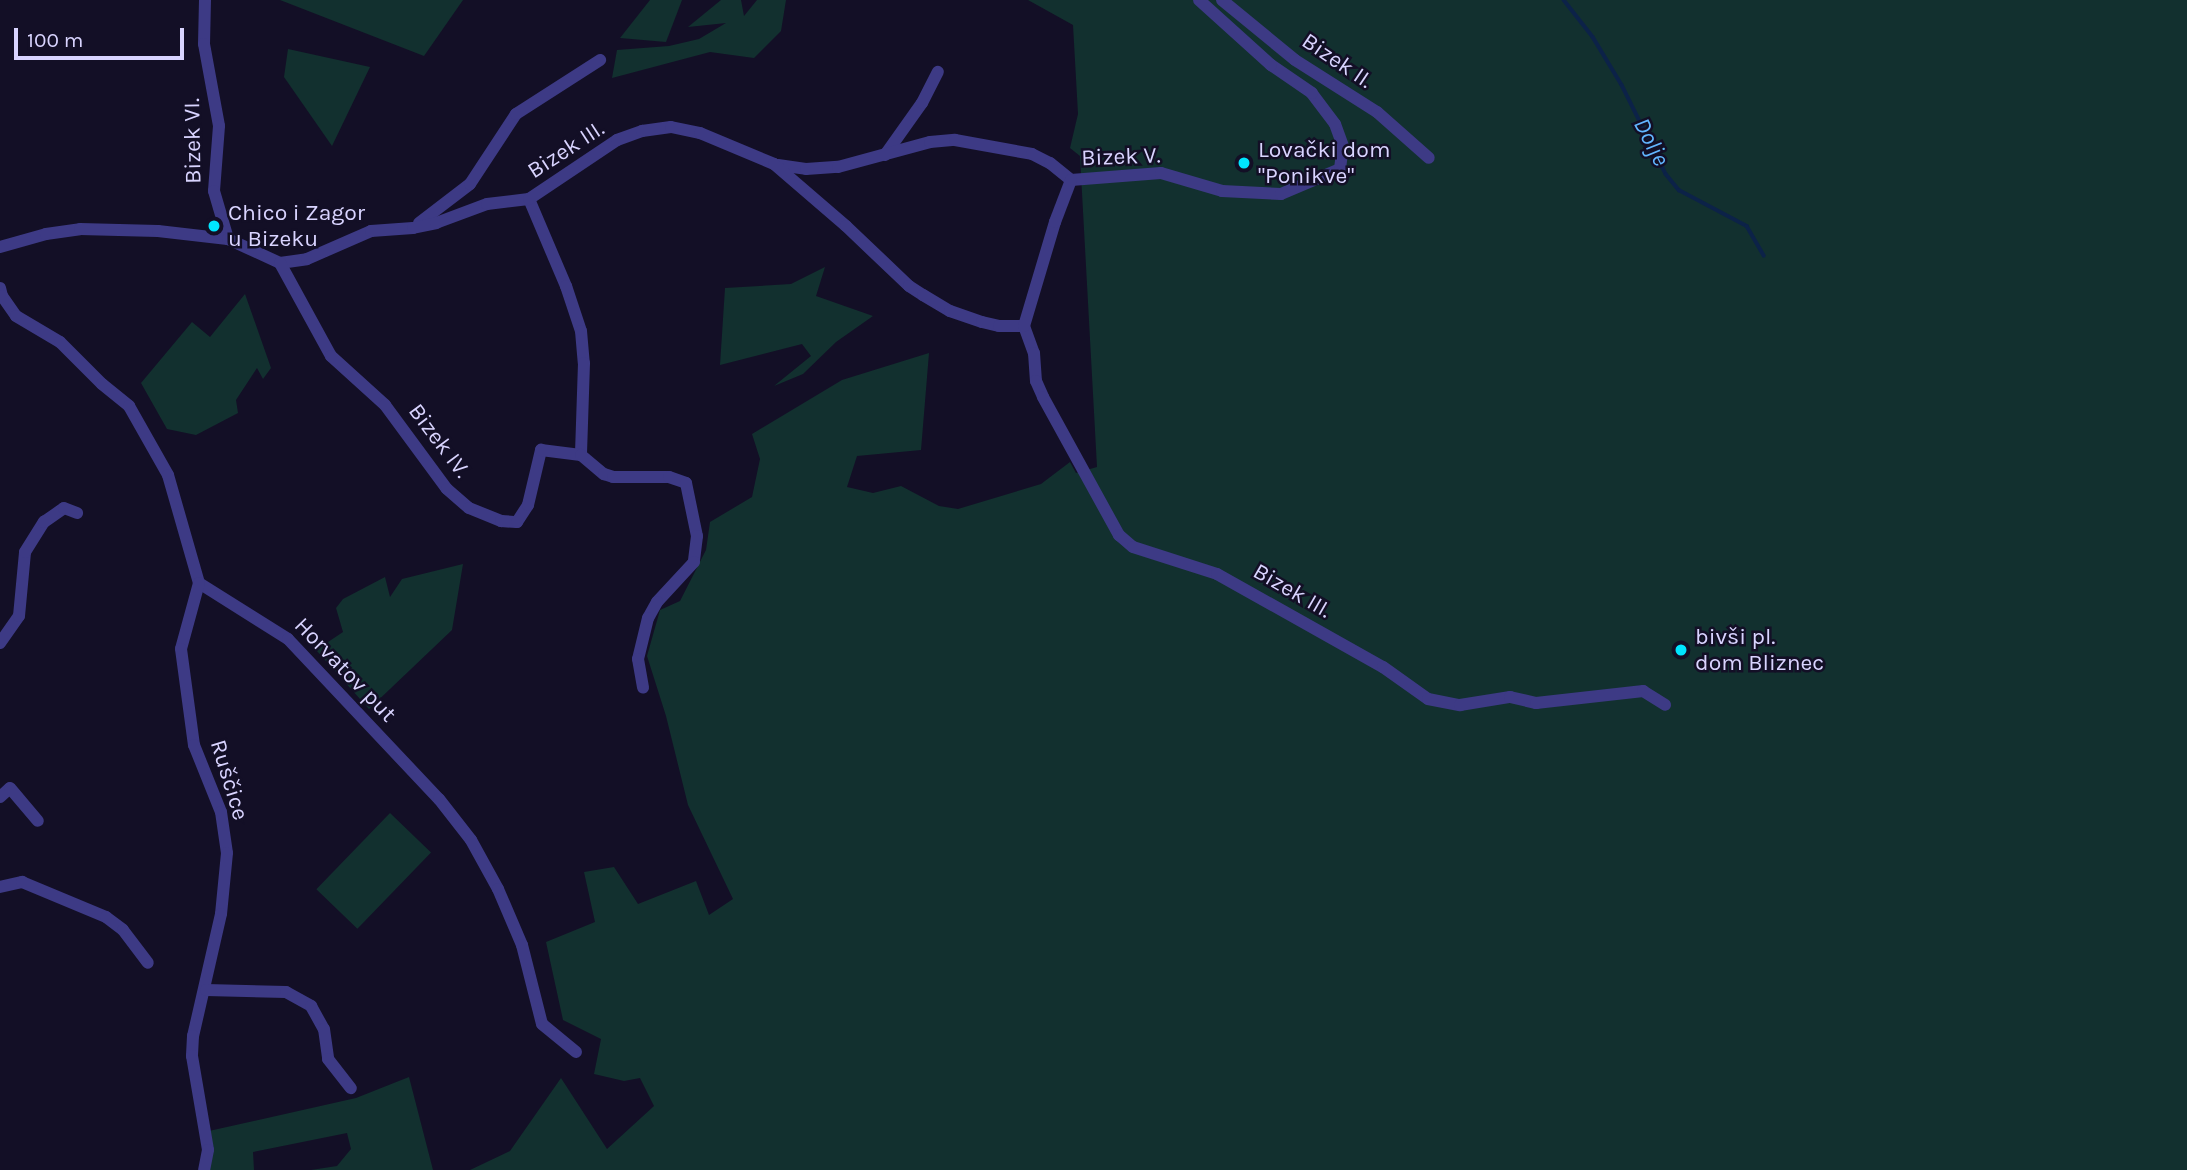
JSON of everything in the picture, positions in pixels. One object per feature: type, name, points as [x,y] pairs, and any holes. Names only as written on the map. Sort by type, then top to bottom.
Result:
[{"type":"street","name":"Bizek VI.","points":[[205,0],[204,44],[219,126],[214,191],[228,239]]},
{"type":"street","name":"Bizek V.","points":[[774,164],[806,169],[838,167],[930,142],[955,140],[1032,154],[1058,168],[1071,180],[1161,173],[1222,191],[1281,194],[1339,169],[1343,146],[1335,124],[1312,93],[1271,65],[1199,0]]},
{"type":"street","name":"Bizek II.","points":[[1222,0],[1295,60],[1377,112],[1429,158]]},
{"type":"street","points":[[413,228],[470,184],[516,114],[600,60]]},
{"type":"street","points":[[885,155],[922,103],[938,72]]},
{"type":"street","name":"Bizek III.","points":[[280,262],[321,254],[354,236],[371,231],[413,228],[436,223],[487,204],[529,199],[617,140],[659,128],[700,132],[774,164],[916,291],[950,310],[982,322],[999,326],[1024,326],[1034,352],[1036,381],[1043,397],[1119,535],[1133,547],[1232,581],[1382,667],[1428,699],[1460,705],[1510,697],[1536,703],[1643,691],[1665,705]]},
{"type":"street","points":[[1024,326],[1055,222],[1071,180]]},
{"type":"street","points":[[529,199],[566,286],[581,331],[584,363],[581,455]]},
{"type":"street","points":[[0,247],[46,234],[80,229],[158,231],[228,239],[280,262]]},
{"type":"street","name":"Bizek IV.","points":[[280,262],[331,356],[399,420],[438,477],[469,508],[501,521],[517,522],[528,505],[541,450],[581,455],[604,474],[613,477],[669,477],[687,483],[697,536],[694,562],[689,571],[657,602],[648,618],[638,659],[643,688]]},
{"type":"street","points":[[0,288],[2,296],[16,316],[60,342],[102,384],[129,406],[168,475],[199,583]]},
{"type":"street","points":[[0,643],[19,617],[24,552],[44,522],[64,508],[77,513]]},
{"type":"street","name":"Ruščice","points":[[199,583],[181,649],[194,745],[221,812],[227,853],[220,914],[206,990],[193,1036],[192,1056],[208,1150],[204,1170]]},
{"type":"street","name":"Horvatov put","points":[[199,583],[288,639],[439,799],[471,840],[498,889],[522,945],[542,1024],[576,1052]]},
{"type":"street","points":[[0,797],[10,788],[38,821]]},
{"type":"street","points":[[0,887],[22,882],[106,917],[123,930],[148,963]]},
{"type":"street","points":[[206,990],[286,992],[311,1006],[324,1029],[328,1059],[351,1088]]},
{"type":"green space","points":[[280,0],[463,0],[424,56]]},
{"type":"green space","points":[[650,0],[682,0],[666,42],[620,38]]},
{"type":"green space","points":[[721,0],[741,0],[744,16],[757,0],[786,0],[781,31],[754,58],[710,52],[612,78],[617,50],[669,46],[699,39],[726,23],[688,27]]},
{"type":"green space","points":[[1028,0],[2187,0],[2187,1170],[470,1170],[510,1151],[561,1078],[607,1149],[654,1106],[640,1078],[624,1081],[594,1074],[601,1039],[563,1020],[546,942],[595,922],[584,872],[614,867],[638,904],[696,881],[709,915],[733,899],[688,805],[666,716],[647,656],[660,610],[680,601],[706,550],[710,522],[752,497],[760,459],[752,434],[842,380],[929,353],[921,450],[857,456],[847,487],[873,493],[901,486],[939,506],[958,509],[1041,484],[1070,462],[1076,473],[1097,467],[1080,156],[1070,148],[1078,114],[1073,25]]},
{"type":"green space","points":[[288,49],[370,67],[332,146],[284,77]]},
{"type":"green space","points":[[825,267],[816,296],[873,316],[836,342],[803,374],[774,386],[811,356],[802,344],[720,365],[725,288],[791,284]]},
{"type":"green space","points":[[245,294],[271,368],[263,379],[257,368],[236,400],[238,413],[196,435],[167,429],[141,383],[192,322],[210,337]]},
{"type":"green space","points":[[463,564],[452,630],[369,709],[316,650],[343,632],[336,608],[343,599],[385,577],[390,597],[402,579]]},
{"type":"green space","points":[[390,813],[431,853],[357,929],[316,889]]},
{"type":"green space","points":[[409,1077],[433,1170],[311,1170],[337,1166],[351,1149],[347,1133],[253,1152],[254,1170],[210,1170],[209,1131],[356,1098]]},
{"type":"waterway","name":"Dolje","points":[[1564,0],[1593,37],[1622,85],[1666,174],[1679,190],[1747,226],[1764,255]]},
{"type":"place","name":"Lovački dom \"Ponikve\"","points":[[1244,163]]},
{"type":"place","name":"Chico i Zagor u Bizeku","points":[[214,226]]},
{"type":"place","name":"bivši pl. dom Bliznec","points":[[1681,650]]}]
